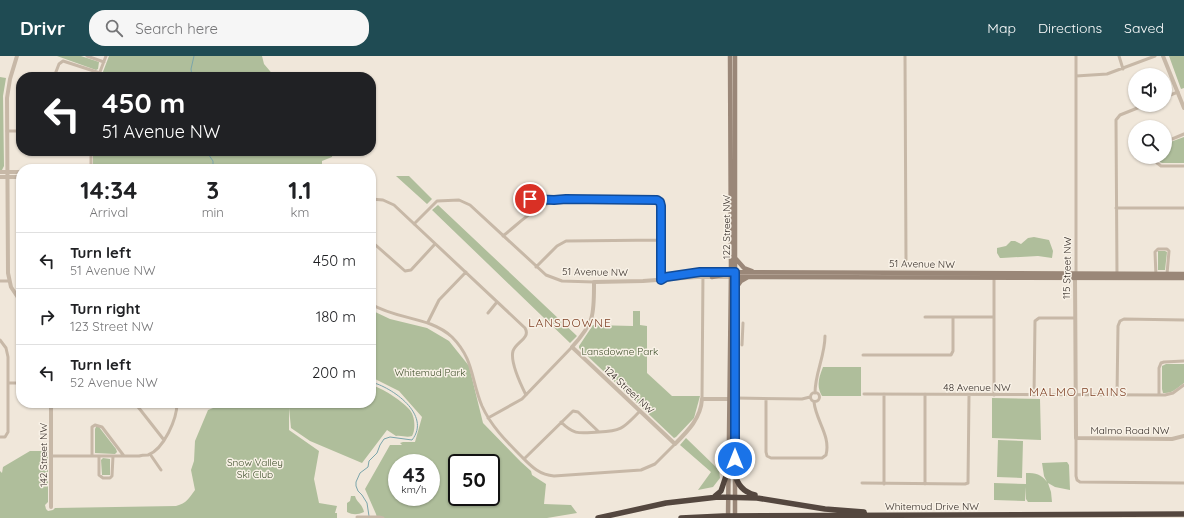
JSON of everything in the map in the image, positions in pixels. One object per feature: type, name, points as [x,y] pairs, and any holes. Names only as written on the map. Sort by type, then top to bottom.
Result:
[{"type":"highway","points":[[712,497],[718,495],[721,491],[729,467]]},
{"type":"highway","points":[[735,473],[738,484],[744,490],[764,499]]},
{"type":"highway","points":[[598,518],[666,503],[712,497],[764,499],[825,509],[896,515]]},
{"type":"highway","name":"Whitemud Drive NW","points":[[681,518],[723,516],[1184,514]]},
{"type":"main road","name":"122 Street NW","points":[[728,518],[728,504],[731,497],[735,473],[732,398],[733,274],[730,56]]},
{"type":"main road","name":"122 Street NW","points":[[734,56],[735,258],[733,274],[735,289],[729,467],[731,497],[734,505],[734,518]]},
{"type":"main road","points":[[735,258],[744,268],[755,272]]},
{"type":"main road","name":"51 Avenue NW","points":[[733,274],[767,272],[994,276]]},
{"type":"main road","points":[[712,277],[767,272]]},
{"type":"main road","name":"51 Avenue NW","points":[[733,274],[748,277],[1167,276],[1184,274]]},
{"type":"main road","name":"51 Avenue NW","points":[[1167,276],[1184,278]]},
{"type":"main road","points":[[735,289],[741,281],[748,277]]},
{"type":"street","points":[[16,296],[9,281],[7,92],[11,72],[17,56]]},
{"type":"street","points":[[87,56],[104,62]]},
{"type":"street","points":[[100,72],[106,56]]},
{"type":"street","points":[[905,56],[904,151],[906,260]]},
{"type":"street","name":"115 Street NW","points":[[1076,56],[1075,395],[1077,480],[1081,482],[1184,483]]},
{"type":"street","points":[[1118,56],[1123,69]]},
{"type":"street","points":[[1076,76],[1104,75],[1155,56]]},
{"type":"street","points":[[1163,56],[1184,108]]},
{"type":"street","points":[[56,72],[59,64],[62,61],[66,61],[92,72]]},
{"type":"street","points":[[1172,94],[1178,92]]},
{"type":"street","points":[[1117,276],[1116,120],[1120,115],[1128,112]]},
{"type":"street","points":[[7,131],[16,131]]},
{"type":"street","points":[[1172,139],[1184,134]]},
{"type":"street","points":[[1158,164],[1163,166],[1184,166]]},
{"type":"street","points":[[0,172],[16,176]]},
{"type":"street","points":[[0,177],[16,173]]},
{"type":"street","points":[[376,199],[390,202],[466,272],[526,331],[525,336],[515,347],[513,353],[518,379],[526,395]]},
{"type":"street","points":[[533,212],[527,205],[529,200],[653,199],[659,201],[661,206],[661,280]]},
{"type":"street","points":[[503,236],[541,206],[554,200]]},
{"type":"street","points":[[414,224],[437,201],[463,201],[470,205],[536,267],[556,246],[566,241],[661,240]]},
{"type":"street","points":[[1116,208],[1184,208]]},
{"type":"street","points":[[376,245],[405,271],[411,270],[435,244]]},
{"type":"street","points":[[1156,276],[1155,252],[1158,249],[1167,249],[1169,250],[1167,276]]},
{"type":"street","name":"51 Avenue NW","points":[[536,267],[553,279],[565,282],[643,281],[712,277]]},
{"type":"street","points":[[428,322],[439,300],[466,272]]},
{"type":"street","points":[[376,306],[386,311],[428,322],[444,331],[451,337],[464,353],[471,366],[480,400],[488,418],[498,432],[536,471],[548,476],[634,472],[655,464],[695,421],[701,409],[703,272]]},
{"type":"street","name":"51 Avenue NW","points":[[661,280],[666,277],[703,272],[733,274]]},
{"type":"street","points":[[994,276],[994,395]]},
{"type":"street","points":[[0,281],[9,281]]},
{"type":"street","points":[[488,418],[519,401],[526,395],[586,332],[594,311],[594,282]]},
{"type":"street","points":[[488,312],[497,302]]},
{"type":"street","points":[[925,317],[994,317]]},
{"type":"street","points":[[863,355],[948,356],[952,354],[953,351],[953,317]]},
{"type":"street","points":[[1034,395],[1034,324],[1036,319],[1075,318]]},
{"type":"street","points":[[1117,395],[1118,326],[1120,321],[1184,320]]},
{"type":"street","points":[[742,345],[743,323]]},
{"type":"street","points":[[815,393],[817,377],[824,352],[825,336]]},
{"type":"street","points":[[0,340],[8,354],[8,431],[5,437],[0,437]]},
{"type":"street","name":"124 Street NW","points":[[572,347],[675,444]]},
{"type":"street","points":[[1159,395],[1159,368],[1161,363],[1184,361]]},
{"type":"street","points":[[8,383],[16,383]]},
{"type":"street","name":"48 Avenue NW","points":[[864,394],[1168,395],[1173,394],[1184,385]]},
{"type":"street","points":[[702,399],[802,399],[810,397],[811,394],[815,393]]},
{"type":"street","points":[[814,402],[818,400],[819,397],[818,394],[815,393]]},
{"type":"street","points":[[884,394],[884,484]]},
{"type":"street","points":[[925,394],[925,484]]},
{"type":"street","points":[[862,483],[968,483],[969,395]]},
{"type":"street","points":[[766,399],[766,452],[768,456],[778,458],[822,458],[826,453],[826,436],[817,416],[814,402],[810,397]]},
{"type":"street","name":"142 Street NW","points":[[51,408],[51,507]]},
{"type":"street","points":[[139,408],[164,440]]},
{"type":"street","points":[[51,456],[124,456],[150,454],[162,445],[175,420],[176,408]]},
{"type":"street","points":[[524,459],[571,412],[576,410],[599,432]]},
{"type":"street","points":[[561,422],[568,429],[574,432],[613,431],[621,429],[640,411]]},
{"type":"street","points":[[92,456],[92,427],[95,425],[102,427],[124,456]]},
{"type":"street","name":"Malmo Road NW","points":[[1076,438],[1172,438],[1184,436]]},
{"type":"street","points":[[150,454],[161,470]]},
{"type":"street","points":[[99,456],[99,475],[103,478],[110,478],[112,476],[113,456]]},
{"type":"street","points":[[357,517],[381,517]]},
{"type":"green space","points":[[57,56],[81,56],[99,62],[98,69],[96,70]]},
{"type":"green space","points":[[109,56],[262,56],[264,64],[271,72],[103,72]]},
{"type":"green space","points":[[1169,56],[1184,56],[1184,88],[1181,89]]},
{"type":"green space","points":[[0,77],[6,78],[3,96],[4,166],[2,170],[0,170]]},
{"type":"green space","points":[[1184,137],[1184,163],[1172,163],[1172,141]]},
{"type":"green space","points":[[93,156],[332,156],[322,161],[322,164],[93,164]]},
{"type":"green space","points":[[396,176],[409,176],[432,199],[427,204]]},
{"type":"green space","points":[[438,205],[577,336],[570,343],[432,210]]},
{"type":"green space","points":[[1034,237],[1049,240],[1053,251],[1052,258],[1038,256],[1000,258],[997,253],[997,248],[1006,246],[1011,241],[1021,244],[1028,238]]},
{"type":"green space","points":[[1158,251],[1167,252],[1165,270],[1158,270]]},
{"type":"green space","name":"Lansdowne Park","points":[[633,311],[640,311],[640,325],[647,326],[647,373],[672,396],[700,396],[694,418],[674,438],[579,348],[593,325],[633,326]]},
{"type":"green space","name":"Whitemud Park","points":[[376,312],[390,319],[427,328],[449,341],[469,366],[483,423],[531,471],[532,475],[546,484],[544,504],[571,505],[577,513],[547,518],[377,518],[365,489],[390,445],[402,445],[400,443],[403,442],[415,442],[422,417],[399,391],[376,380]]},
{"type":"green space","points":[[1166,364],[1184,364],[1184,383],[1172,392],[1163,393],[1162,366]]},
{"type":"green space","points":[[823,367],[861,367],[861,396],[822,396],[819,389],[819,378]]},
{"type":"green space","points":[[376,387],[401,402],[409,409],[414,418],[414,430],[412,436],[396,436],[387,430],[362,463],[310,441],[291,428],[289,408],[376,408]]},
{"type":"green space","points":[[992,398],[1040,399],[1041,440],[992,438]]},
{"type":"green space","name":"Snow Valley Ski Club","points":[[213,408],[289,408],[289,430],[319,451],[314,479],[319,503],[337,506],[335,513],[337,513],[337,518],[0,518],[0,471],[2,473],[3,467],[30,451],[48,451],[48,502],[45,505],[48,511],[55,508],[180,505],[189,498],[195,490],[191,470],[194,461],[195,441],[208,410]]},
{"type":"green space","points":[[96,427],[99,427],[116,449],[117,452],[115,454],[95,453]]},
{"type":"green space","points":[[686,438],[719,470],[720,478],[713,487],[698,490],[711,472],[680,445]]},
{"type":"green space","points":[[998,440],[1023,441],[1022,478],[997,477]]},
{"type":"green space","points":[[103,458],[110,459],[110,475],[102,475],[101,460]]},
{"type":"green space","points":[[1067,462],[1069,465],[1070,490],[1055,487],[1048,483],[1052,502],[1028,502],[1026,499],[1026,487],[1025,501],[994,500],[994,483],[1026,484],[1026,473],[1038,474],[1047,482],[1044,476],[1042,463]]},
{"type":"green space","points":[[351,496],[355,496],[364,512],[359,514],[351,514],[347,512],[347,503],[350,501]]},
{"type":"waterway","points":[[191,72],[194,56]]},
{"type":"waterway","points":[[210,156],[213,161],[213,164]]},
{"type":"waterway","points":[[369,516],[367,503],[356,486],[360,473],[368,467],[369,461],[377,453],[384,439],[390,437],[412,440],[417,431],[417,421],[407,404],[389,390],[376,384]]},
{"type":"district","name":"LANSDOWNE","points":[[570,322]]},
{"type":"district","name":"MALMO PLAINS","points":[[1078,391]]},
{"type":"route","points":[[530,199],[657,200],[660,202],[661,206],[661,280],[666,277],[700,272],[735,272],[735,459]]}]
